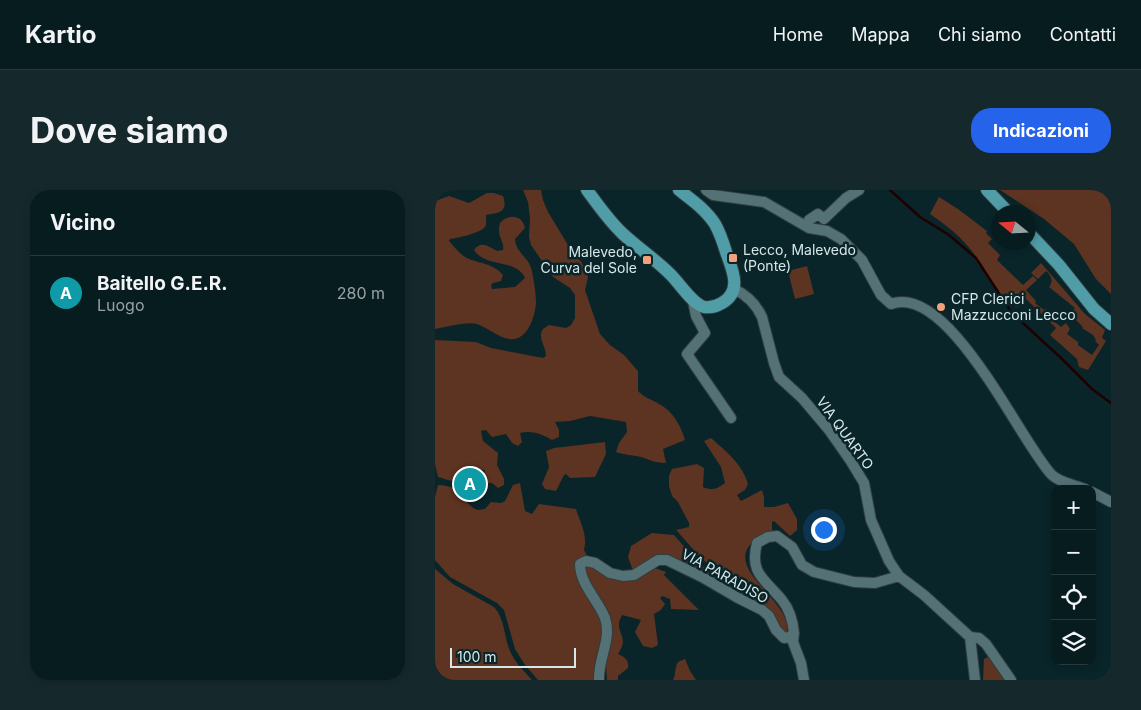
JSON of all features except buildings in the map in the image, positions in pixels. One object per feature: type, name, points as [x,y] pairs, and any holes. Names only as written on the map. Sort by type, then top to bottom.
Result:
[{"type":"main road","points":[[587,190],[616,227],[665,269],[693,301],[705,307],[714,306],[728,299],[734,289],[735,279],[719,231],[702,209],[679,190]]},
{"type":"main road","points":[[987,190],[1002,205]]},
{"type":"main road","points":[[1036,240],[1059,265],[1094,309],[1111,324]]},
{"type":"street","points":[[706,190],[713,194],[764,202],[809,228],[827,231],[841,239],[862,260],[881,294],[891,304],[898,301],[908,302],[938,318],[951,331],[981,367],[1051,475],[1075,485]]},
{"type":"street","points":[[809,220],[818,214],[824,219],[846,198],[859,190]]},
{"type":"street","name":"VIA QUARTO","points":[[734,289],[750,299],[763,317],[779,377],[808,405],[829,430],[855,467],[863,483],[876,534],[889,561],[899,576],[924,595],[970,637],[979,638],[986,644],[1011,680]]},
{"type":"street","points":[[693,301],[696,316],[705,333],[687,354],[731,418]]},
{"type":"street","points":[[1096,494],[1111,502]]},
{"type":"street","name":"VIA PARADISO","points":[[804,680],[801,663],[793,642],[792,618],[783,602],[757,573],[753,556],[757,543],[768,537],[777,536],[792,547],[801,565],[815,572],[854,582],[875,583],[899,576]]},
{"type":"street","name":"VIA PARADISO","points":[[599,680],[598,672],[608,638],[605,618],[582,576],[581,564],[586,561],[595,563],[609,573],[623,576],[634,575],[658,560],[667,560],[703,577],[762,610],[769,616],[776,630],[784,638],[790,637],[794,633]]},
{"type":"street","points":[[970,637],[975,680]]},
{"type":"shaded area","points":[[523,190],[541,190],[548,212],[568,245],[582,263],[588,277],[585,290],[600,334],[610,345],[624,355],[638,371],[638,391],[664,407],[679,424],[685,440],[663,449],[666,463],[616,452],[619,443],[627,432],[626,422],[590,416],[570,421],[555,422],[559,430],[559,437],[552,440],[536,433],[520,433],[522,442],[518,446],[512,443],[506,434],[492,437],[486,430],[481,431],[483,441],[498,453],[497,465],[504,479],[504,485],[498,488],[492,483],[488,483],[482,489],[477,486],[485,470],[475,471],[461,479],[452,481],[438,477],[435,464],[435,340],[476,342],[491,348],[543,358],[546,356],[546,352],[541,339],[543,329],[549,325],[566,328],[571,325],[575,318],[575,295],[570,288],[553,277],[531,245],[528,202]]},
{"type":"shaded area","points":[[1000,190],[1104,190],[1111,197],[1111,294],[1096,279],[1074,244],[1036,214],[1036,205],[1023,205]]},
{"type":"shaded area","points":[[487,193],[503,196],[503,209],[498,213],[486,215],[485,227],[479,231],[450,239],[449,241],[464,256],[491,266],[503,275],[501,281],[491,285],[492,289],[515,287],[525,278],[521,272],[508,265],[486,260],[474,250],[479,245],[482,245],[497,251],[503,250],[499,232],[500,223],[507,218],[515,217],[524,224],[525,228],[515,239],[518,248],[531,267],[536,303],[529,327],[521,337],[515,339],[505,338],[473,323],[435,329],[435,201],[449,196],[469,203]]},
{"type":"shaded area","points":[[939,197],[987,231],[986,233],[991,238],[988,243],[991,246],[991,250],[995,250],[1000,255],[997,260],[1023,285],[1033,276],[1037,280],[1026,290],[1036,301],[1035,303],[1044,310],[1046,309],[1048,311],[1045,314],[1061,327],[1066,323],[1070,329],[1067,334],[1092,355],[1099,345],[1093,335],[1082,328],[1072,316],[1076,313],[1073,310],[1075,308],[1049,287],[1052,280],[1046,271],[1038,279],[1031,273],[1041,263],[1085,314],[1105,330],[1102,338],[1106,341],[1088,370],[1079,367],[1077,359],[1050,335],[1056,328],[1026,299],[1018,307],[1004,299],[992,285],[978,260],[964,242],[930,214]]},
{"type":"shaded area","points":[[807,266],[814,294],[795,299],[788,271]]},
{"type":"shaded area","points":[[711,438],[723,448],[742,470],[748,484],[745,490],[737,495],[741,501],[762,490],[764,507],[774,507],[788,503],[797,519],[797,530],[790,536],[774,521],[772,522],[772,532],[761,535],[746,551],[746,562],[751,574],[780,609],[786,622],[787,634],[699,556],[676,530],[689,527],[689,523],[678,502],[672,496],[669,476],[672,469],[697,464],[704,468],[703,487],[714,489],[725,483],[721,467],[704,441]]},
{"type":"shaded area","points":[[605,442],[606,454],[595,477],[570,478],[566,474],[556,491],[545,489],[542,484],[549,467],[546,451],[554,448]]},
{"type":"shaded area","points":[[520,483],[525,511],[532,514],[539,504],[576,509],[585,539],[584,550],[588,558],[578,561],[603,622],[599,652],[602,680],[538,680],[525,665],[515,649],[504,610],[497,603],[450,577],[435,560],[435,497],[438,485],[457,490],[466,502],[477,510],[485,509],[491,502],[501,503],[505,501],[513,485]]},
{"type":"shaded area","points":[[652,533],[674,535],[696,560],[722,584],[668,557],[633,571],[628,557],[631,546]]},
{"type":"shaded area","points":[[584,563],[611,577],[627,580],[635,579],[655,568],[666,572],[664,575],[699,610],[671,609],[670,599],[662,596],[660,598],[665,604],[661,610],[654,614],[658,645],[652,648],[643,646],[635,632],[641,620],[622,615],[619,627],[623,644],[618,654],[626,659],[628,668],[618,676],[618,680],[607,680],[602,614],[594,589],[582,564]]},
{"type":"shaded area","points":[[435,569],[453,584],[494,607],[500,617],[512,655],[532,680],[435,680]]},
{"type":"shaded area","points":[[990,656],[1007,680],[983,680],[984,659]]},
{"type":"shaded area","points":[[685,659],[696,680],[673,680],[678,662]]},
{"type":"waterway","points":[[890,190],[920,217],[949,235],[976,258],[1011,312],[1092,389],[1111,403]]},
{"type":"place","name":"Lecco, Malevedo (Ponte)","points":[[733,258]]},
{"type":"place","name":"Malevedo, Curva del Sole","points":[[647,260]]},
{"type":"place","name":"CFP Clerici Mazzucconi Lecco","points":[[941,307]]},
{"type":"place","name":"Baitello G.E.R.","points":[[470,484]]}]
